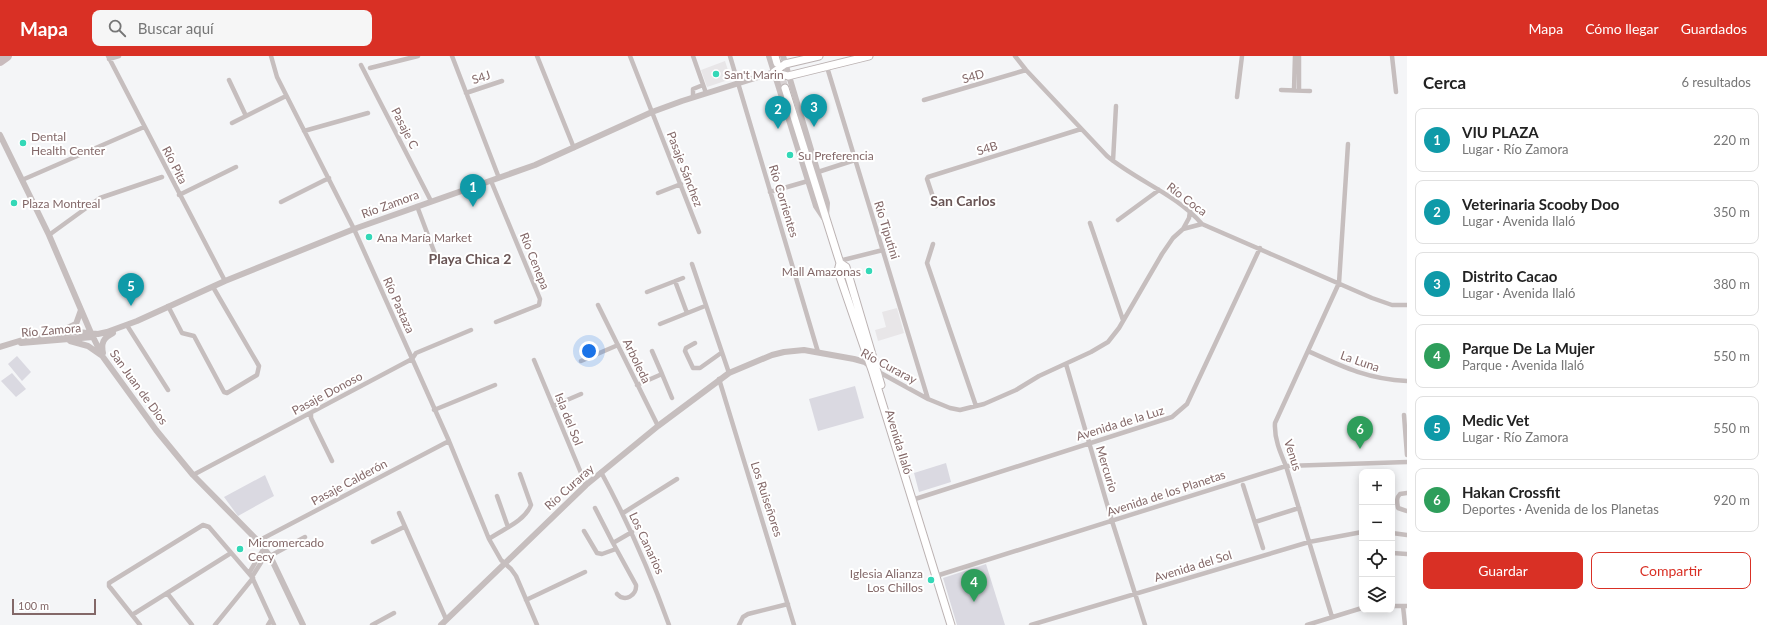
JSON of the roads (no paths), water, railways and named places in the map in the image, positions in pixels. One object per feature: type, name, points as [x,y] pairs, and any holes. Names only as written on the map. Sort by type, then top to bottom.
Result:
[{"type":"main road","points":[[774,72],[785,64],[819,56]]},
{"type":"main road","points":[[774,72],[788,76],[869,56]]},
{"type":"main road","name":"Avenida Ilaló","points":[[785,88],[812,172],[825,219],[840,262],[846,267],[878,371],[914,499]]},
{"type":"main road","name":"Avenida Ilaló","points":[[840,262],[838,271],[914,499],[952,625]]},
{"type":"street","points":[[108,57],[119,56]]},
{"type":"street","name":"Río Pastaza","points":[[271,56],[277,77],[286,96],[354,229],[449,441],[489,539],[501,560],[516,576],[537,625]]},
{"type":"street","points":[[370,68],[418,56]]},
{"type":"street","points":[[452,56],[499,178]]},
{"type":"street","points":[[537,56],[574,148]]},
{"type":"street","name":"Pasaje Sánchez","points":[[630,56],[699,232]]},
{"type":"street","points":[[693,56],[706,93]]},
{"type":"street","name":"Río Corrientes","points":[[730,56],[818,352]]},
{"type":"street","points":[[769,56],[816,206],[825,219]]},
{"type":"street","points":[[782,56],[827,203],[825,219]]},
{"type":"street","name":"Río Coca","points":[[1015,56],[1026,70],[1081,129],[1114,161],[1190,211],[1202,224],[1381,302],[1396,306],[1407,305]]},
{"type":"street","points":[[1237,96],[1242,56]]},
{"type":"street","points":[[1294,56],[1297,69]]},
{"type":"street","points":[[1297,90],[1297,69],[1299,56]]},
{"type":"street","points":[[1392,56],[1396,92]]},
{"type":"street","name":"Río Pita","points":[[108,57],[225,281]]},
{"type":"street","name":"Pasaje C","points":[[361,64],[431,201]]},
{"type":"street","name":"Río Tiputini","points":[[827,67],[928,399]]},
{"type":"street","name":"S4D","points":[[924,100],[1026,70]]},
{"type":"street","name":"Río Zamora","points":[[12,344],[56,340],[107,332],[137,321],[225,281],[354,229],[492,181],[574,148],[652,112],[706,93],[774,72]]},
{"type":"street","points":[[229,80],[246,116]]},
{"type":"street","name":"S4J","points":[[466,93],[502,81]]},
{"type":"street","points":[[694,97],[693,89],[703,85]]},
{"type":"street","points":[[1282,90],[1310,90]]},
{"type":"street","points":[[232,123],[286,96]]},
{"type":"street","points":[[1114,161],[1116,106]]},
{"type":"street","points":[[304,131],[368,112]]},
{"type":"street","points":[[22,180],[144,127]]},
{"type":"street","name":"S4B","points":[[936,206],[927,179],[928,177],[1081,129]]},
{"type":"street","name":"San Juan de Dios","points":[[0,135],[49,235],[87,324],[103,356],[156,430],[193,475],[267,552],[303,625]]},
{"type":"street","name":"Venus","points":[[1332,617],[1286,466],[1278,447],[1275,423],[1338,283],[1348,144]]},
{"type":"street","points":[[818,172],[856,160]]},
{"type":"street","points":[[179,195],[236,167]]},
{"type":"street","points":[[49,235],[100,198],[162,176]]},
{"type":"street","points":[[281,202],[329,178]]},
{"type":"street","name":"Río Cenepa","points":[[492,181],[540,299],[539,305],[496,322]]},
{"type":"street","points":[[770,192],[808,181]]},
{"type":"street","points":[[658,193],[681,184]]},
{"type":"street","points":[[1118,220],[1158,190]]},
{"type":"street","points":[[417,206],[438,262]]},
{"type":"street","points":[[1183,229],[1189,218],[1190,211]]},
{"type":"street","points":[[1090,223],[1124,320]]},
{"type":"street","points":[[1183,229],[1202,224]]},
{"type":"street","name":"Río Curaray","points":[[441,625],[586,485],[658,426],[729,373],[759,360],[784,352],[804,350],[864,362],[928,399],[957,410],[976,406],[1016,390],[1039,376],[1108,342],[1115,335],[1162,254],[1173,238],[1183,229]]},
{"type":"street","points":[[933,244],[928,263],[976,406]]},
{"type":"street","name":"Avenida de la Luz","points":[[914,499],[1172,417],[1187,404],[1260,248]]},
{"type":"street","points":[[840,262],[883,250]]},
{"type":"street","points":[[692,264],[729,373]]},
{"type":"street","points":[[647,292],[683,278]]},
{"type":"street","points":[[675,281],[687,313]]},
{"type":"street","points":[[168,306],[182,333],[194,336],[224,392],[227,393],[257,376],[259,366],[213,287]]},
{"type":"street","name":"Arboleda","points":[[598,305],[658,426]]},
{"type":"street","points":[[660,324],[705,306]]},
{"type":"street","points":[[48,335],[72,328],[79,319],[81,310]]},
{"type":"street","points":[[103,356],[102,347],[106,337],[134,325],[137,321]]},
{"type":"street","points":[[87,324],[95,330],[107,332]]},
{"type":"street","points":[[128,327],[168,390]]},
{"type":"street","name":"Pasaje Donoso","points":[[193,475],[412,359],[416,353],[471,330]]},
{"type":"street","name":"Río Zamora","points":[[0,347],[29,338],[48,335],[77,332],[92,335]]},
{"type":"street","points":[[56,340],[71,341],[83,345],[103,356]]},
{"type":"street","points":[[695,343],[686,348],[685,351],[693,368],[700,368],[721,353]]},
{"type":"street","points":[[581,361],[618,346]]},
{"type":"street","points":[[652,351],[672,398]]},
{"type":"street","name":"La Luna","points":[[1308,351],[1349,369],[1377,378],[1407,381]]},
{"type":"street","name":"Isla del Sol","points":[[534,360],[586,485]]},
{"type":"street","name":"Mercurio","points":[[1066,364],[1112,521],[1146,625]]},
{"type":"street","points":[[637,385],[662,374]]},
{"type":"street","name":"Los Ruiseñores","points":[[719,379],[794,625]]},
{"type":"street","points":[[434,410],[495,385]]},
{"type":"street","points":[[553,406],[581,394]]},
{"type":"street","points":[[311,413],[311,418],[332,461]]},
{"type":"street","points":[[1404,415],[1407,455]]},
{"type":"street","name":"Pasaje Calderón","points":[[258,541],[449,441]]},
{"type":"street","name":"Avenida de los Planetas","points":[[938,575],[1286,466],[1407,462]]},
{"type":"street","name":"Los Canarios","points":[[601,472],[632,532],[652,577],[669,625]]},
{"type":"street","points":[[489,539],[524,517],[531,505],[520,474]]},
{"type":"street","points":[[623,514],[677,479]]},
{"type":"street","points":[[1243,485],[1263,548]]},
{"type":"street","points":[[1407,493],[1400,494],[1397,502],[1398,508],[1407,511]]},
{"type":"street","points":[[497,496],[508,527]]},
{"type":"street","points":[[595,508],[636,585],[635,594],[631,597],[624,598],[620,597],[618,594]]},
{"type":"street","points":[[1255,522],[1299,508]]},
{"type":"street","points":[[399,513],[446,620]]},
{"type":"street","points":[[140,625],[109,586],[110,581],[203,525],[209,527],[251,576],[273,623],[268,625]]},
{"type":"street","points":[[373,542],[404,527]]},
{"type":"street","points":[[584,531],[598,553],[602,554],[616,549]]},
{"type":"street","points":[[613,542],[632,532]]},
{"type":"street","name":"Avenida del Sol","points":[[1031,625],[1309,542],[1359,533]]},
{"type":"street","points":[[1395,533],[1407,535]]},
{"type":"street","points":[[215,625],[267,552],[305,537]]},
{"type":"street","points":[[132,615],[231,553]]},
{"type":"street","points":[[1395,553],[1407,554]]},
{"type":"street","points":[[526,600],[585,572]]},
{"type":"street","points":[[167,593],[192,625]]},
{"type":"street","points":[[739,625],[743,617],[748,614],[788,604]]},
{"type":"street","points":[[1405,606],[1405,625]]},
{"type":"street","points":[[1307,625],[1359,609]]},
{"type":"street","points":[[372,625],[394,613]]},
{"type":"waterway","name":"Río Pita","points":[[0,61],[7,56]]},
{"type":"tunnel","points":[[780,70],[785,88]]},
{"type":"place","name":"San't Marin","points":[[716,74]]},
{"type":"place","name":"Distrito Cacao","points":[[814,127]]},
{"type":"place","name":"Veterinaria Scooby Doo","points":[[778,129]]},
{"type":"place","name":"Dental Health Center","points":[[23,143]]},
{"type":"place","name":"Su Preferencia","points":[[790,155]]},
{"type":"place","name":"Plaza Montreal","points":[[14,203]]},
{"type":"place","name":"VIU PLAZA","points":[[473,207]]},
{"type":"place","name":"Ana María Market","points":[[369,237]]},
{"type":"place","name":"Mall Amazonas","points":[[869,271]]},
{"type":"place","name":"Medic Vet","points":[[131,306]]},
{"type":"place","name":"Hakan Crossfit","points":[[1360,449]]},
{"type":"place","name":"Micromercado Cecy","points":[[240,549]]},
{"type":"place","name":"Iglesia Alianza Los Chillos","points":[[931,580]]},
{"type":"place","name":"Parque De La Mujer","points":[[974,602]]},
{"type":"district","name":"San Carlos","points":[[963,200]]},
{"type":"district","name":"Playa Chica 2","points":[[470,258]]}]
